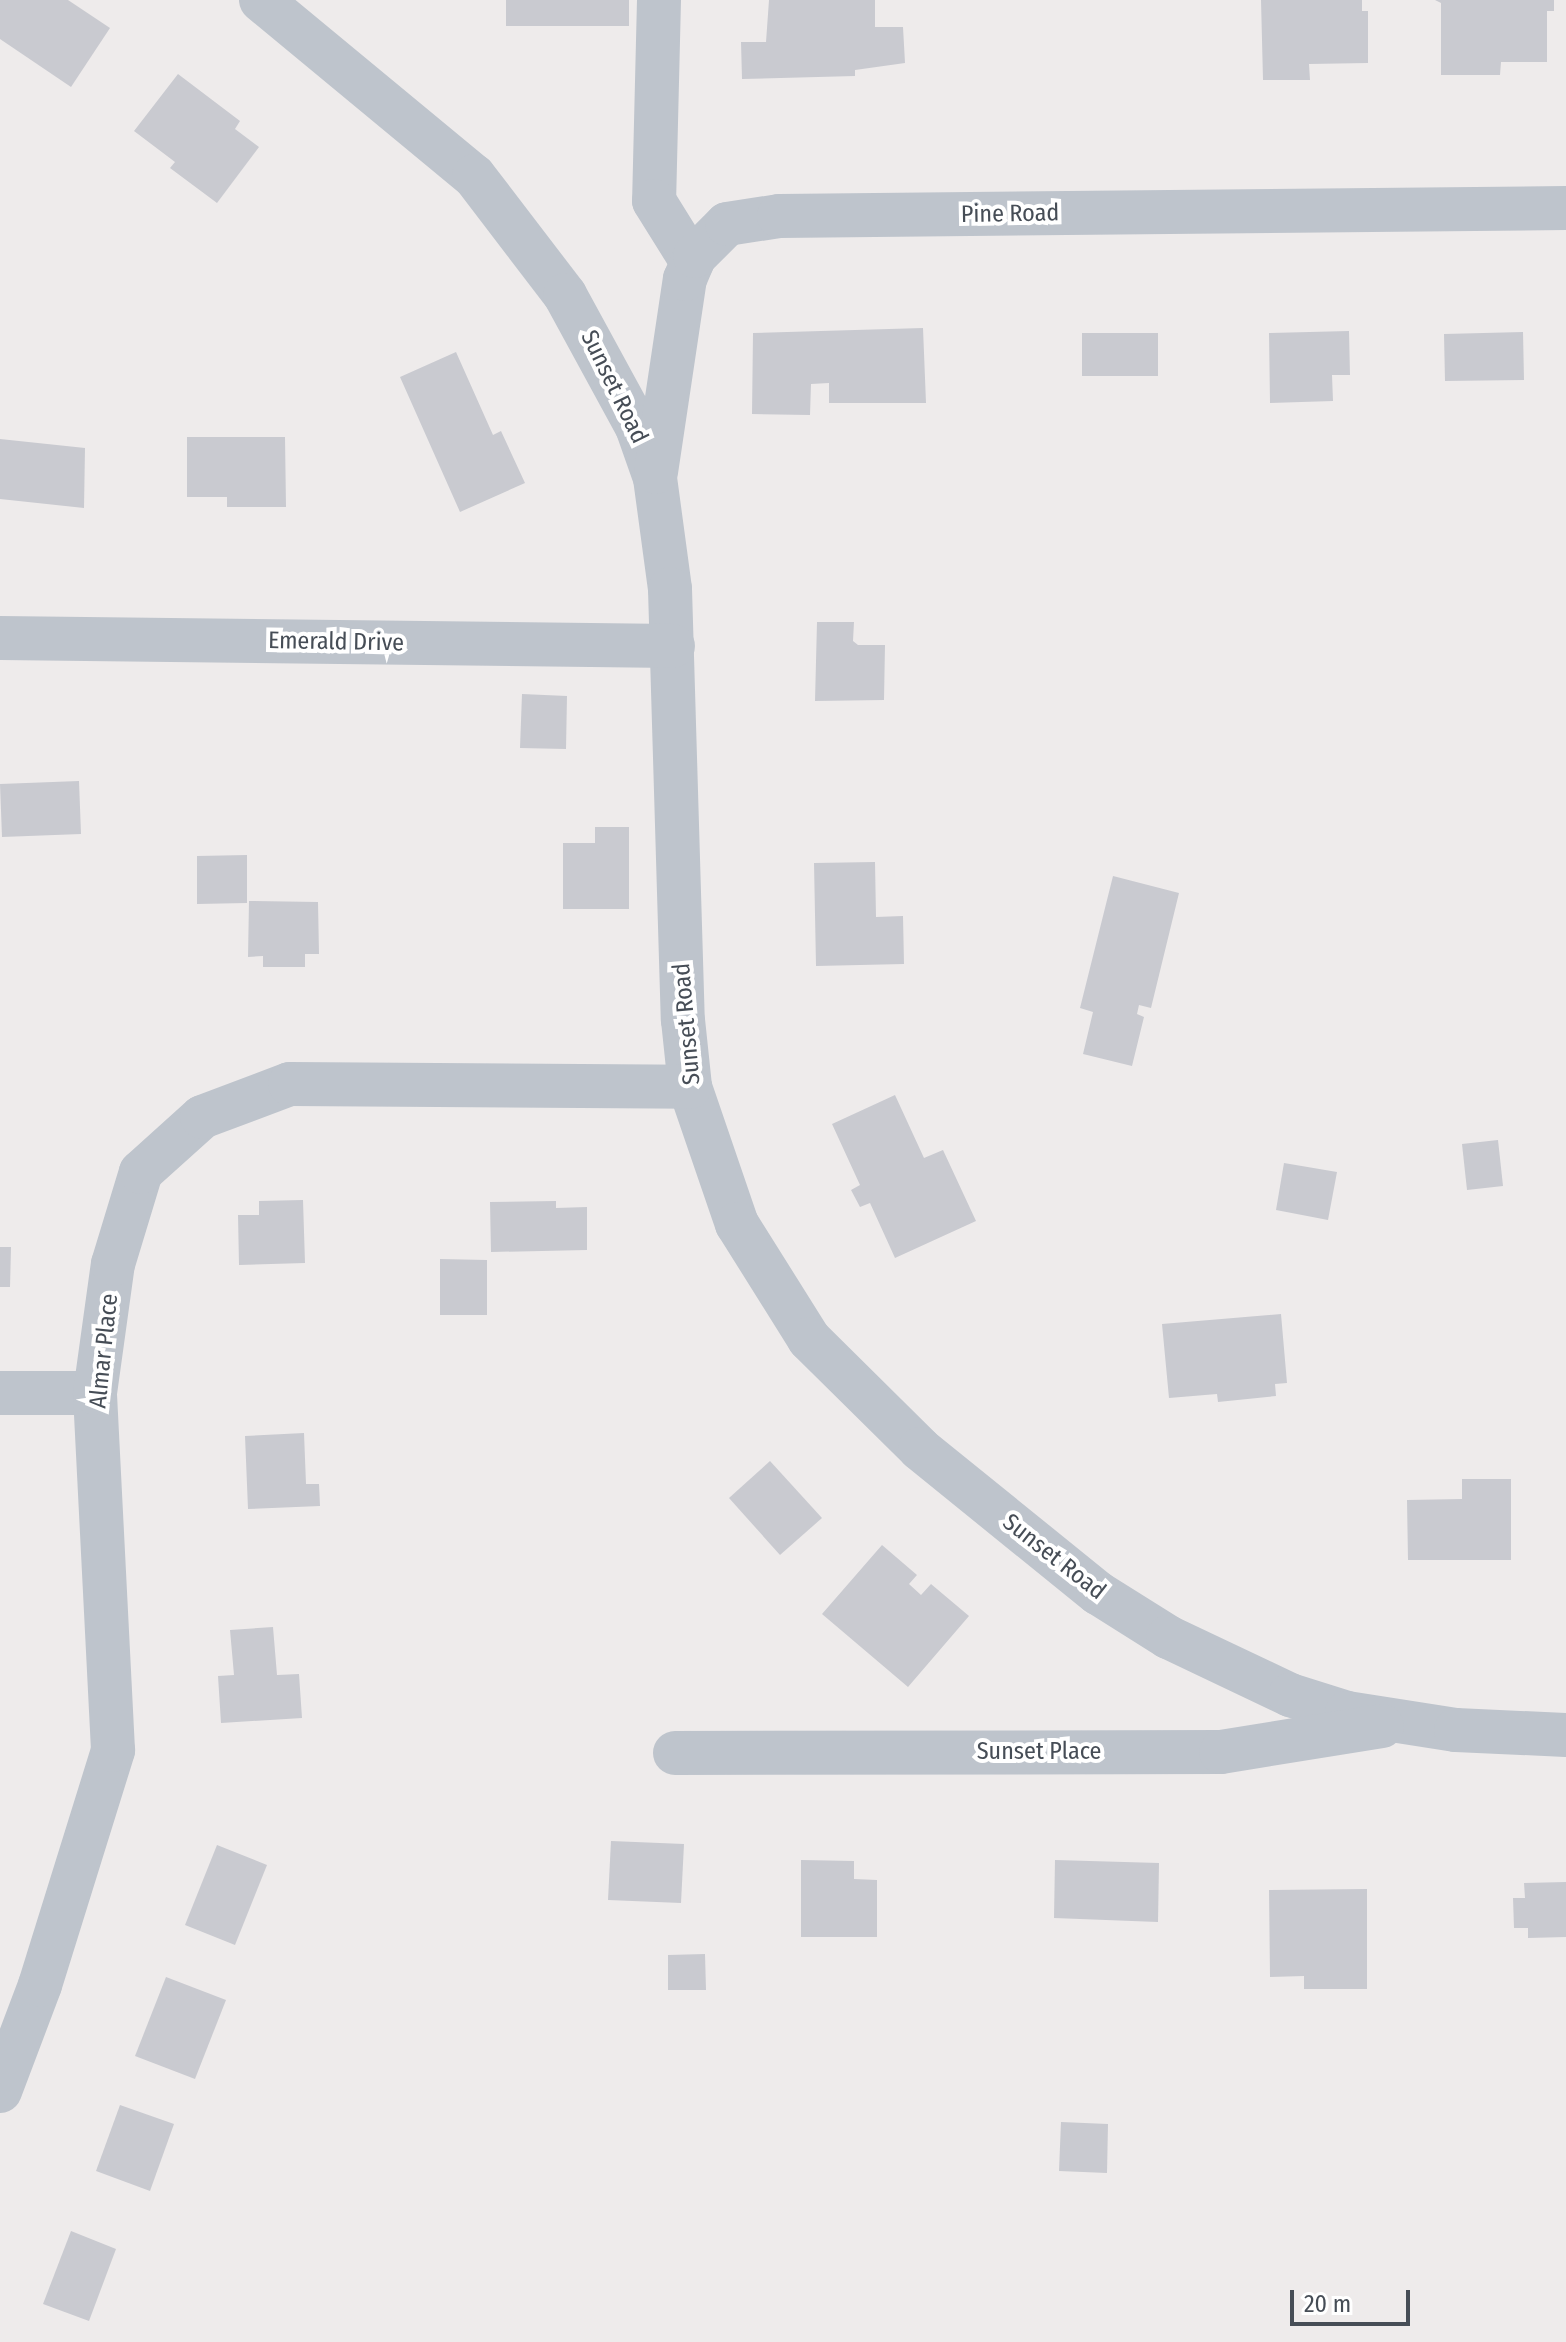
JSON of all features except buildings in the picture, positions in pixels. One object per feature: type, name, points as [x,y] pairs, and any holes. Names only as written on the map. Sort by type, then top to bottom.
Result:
[{"type":"street","name":"Sunset Road","points":[[261,0],[435,140],[510,219],[617,381],[655,478],[665,529],[673,646],[683,1020],[690,1087],[737,1224],[770,1283],[809,1339],[920,1449],[1098,1593],[1168,1637],[1290,1695],[1401,1723],[1566,1735]]},
{"type":"street","points":[[659,0],[654,201],[692,262]]},
{"type":"street","name":"Pine Road","points":[[655,478],[679,307],[692,262],[709,238],[727,224],[779,216],[1566,208]]},
{"type":"street","name":"Emerald Drive","points":[[0,638],[673,646]]},
{"type":"street","name":"Almar Place","points":[[0,2091],[40,1985],[113,1750],[95,1393],[113,1264],[141,1172],[202,1117],[290,1084],[690,1087]]},
{"type":"street","points":[[0,1393],[95,1393]]},
{"type":"street","name":"Sunset Place","points":[[675,1753],[1221,1752],[1401,1723]]}]
